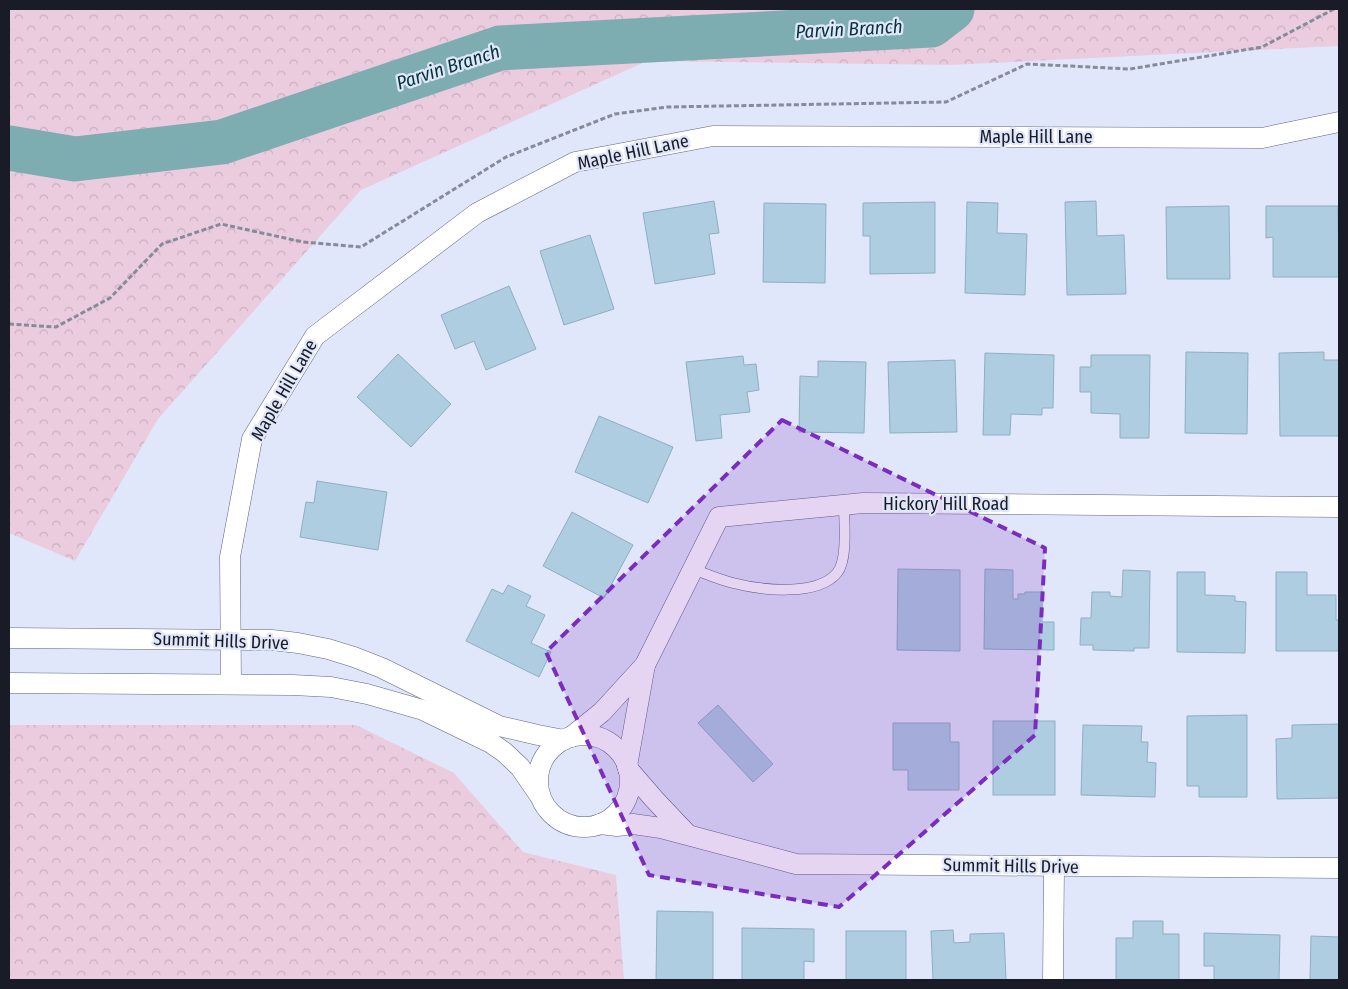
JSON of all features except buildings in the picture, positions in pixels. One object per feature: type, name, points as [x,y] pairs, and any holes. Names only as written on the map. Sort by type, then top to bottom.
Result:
[{"type":"street","name":"Maple Hill Lane","points":[[231,683],[230,557],[252,439],[315,336],[477,213],[575,162],[713,136],[1262,138],[1339,122]]},
{"type":"street","name":"Hickory Hill Road","points":[[568,738],[602,712],[645,665],[719,517],[873,503],[1339,507]]},
{"type":"street","name":"Summit Hills Drive","points":[[9,638],[272,640],[328,649],[382,668],[499,726],[538,735],[568,738]]},
{"type":"street","name":"Hickory Hill Road","points":[[628,767],[645,665]]},
{"type":"street","points":[[9,683],[231,683],[332,687],[378,696],[423,710],[491,743],[520,767],[548,810],[562,822],[581,827],[600,824],[614,816],[624,804],[630,788],[628,767],[615,747],[605,740],[586,735],[568,738],[551,748],[540,765],[538,777],[540,796]]},
{"type":"street","name":"Summit Hills Drive","points":[[628,767],[654,799],[688,834],[695,838],[796,864],[1339,868]]},
{"type":"street","name":"Summit Hills Drive","points":[[600,824],[617,826],[633,824],[688,834]]},
{"type":"street","points":[[1053,980],[1054,866]]},
{"type":"lane","points":[[693,569],[732,583],[756,588],[789,590],[817,587],[837,573],[844,552],[844,505]]},
{"type":"highlighted area","points":[[782,420],[1045,548],[1035,735],[839,907],[649,875],[546,652]]},
{"type":"green space","points":[[9,9],[1339,9],[1339,46],[950,65],[647,61],[361,190],[158,419],[75,561],[9,533]]},
{"type":"green space","points":[[9,725],[356,725],[454,773],[523,852],[616,875],[624,980],[9,980]]},
{"type":"waterway","name":"Parvin Branch","points":[[9,148],[75,159],[222,142],[500,48],[931,25],[952,9]]}]
